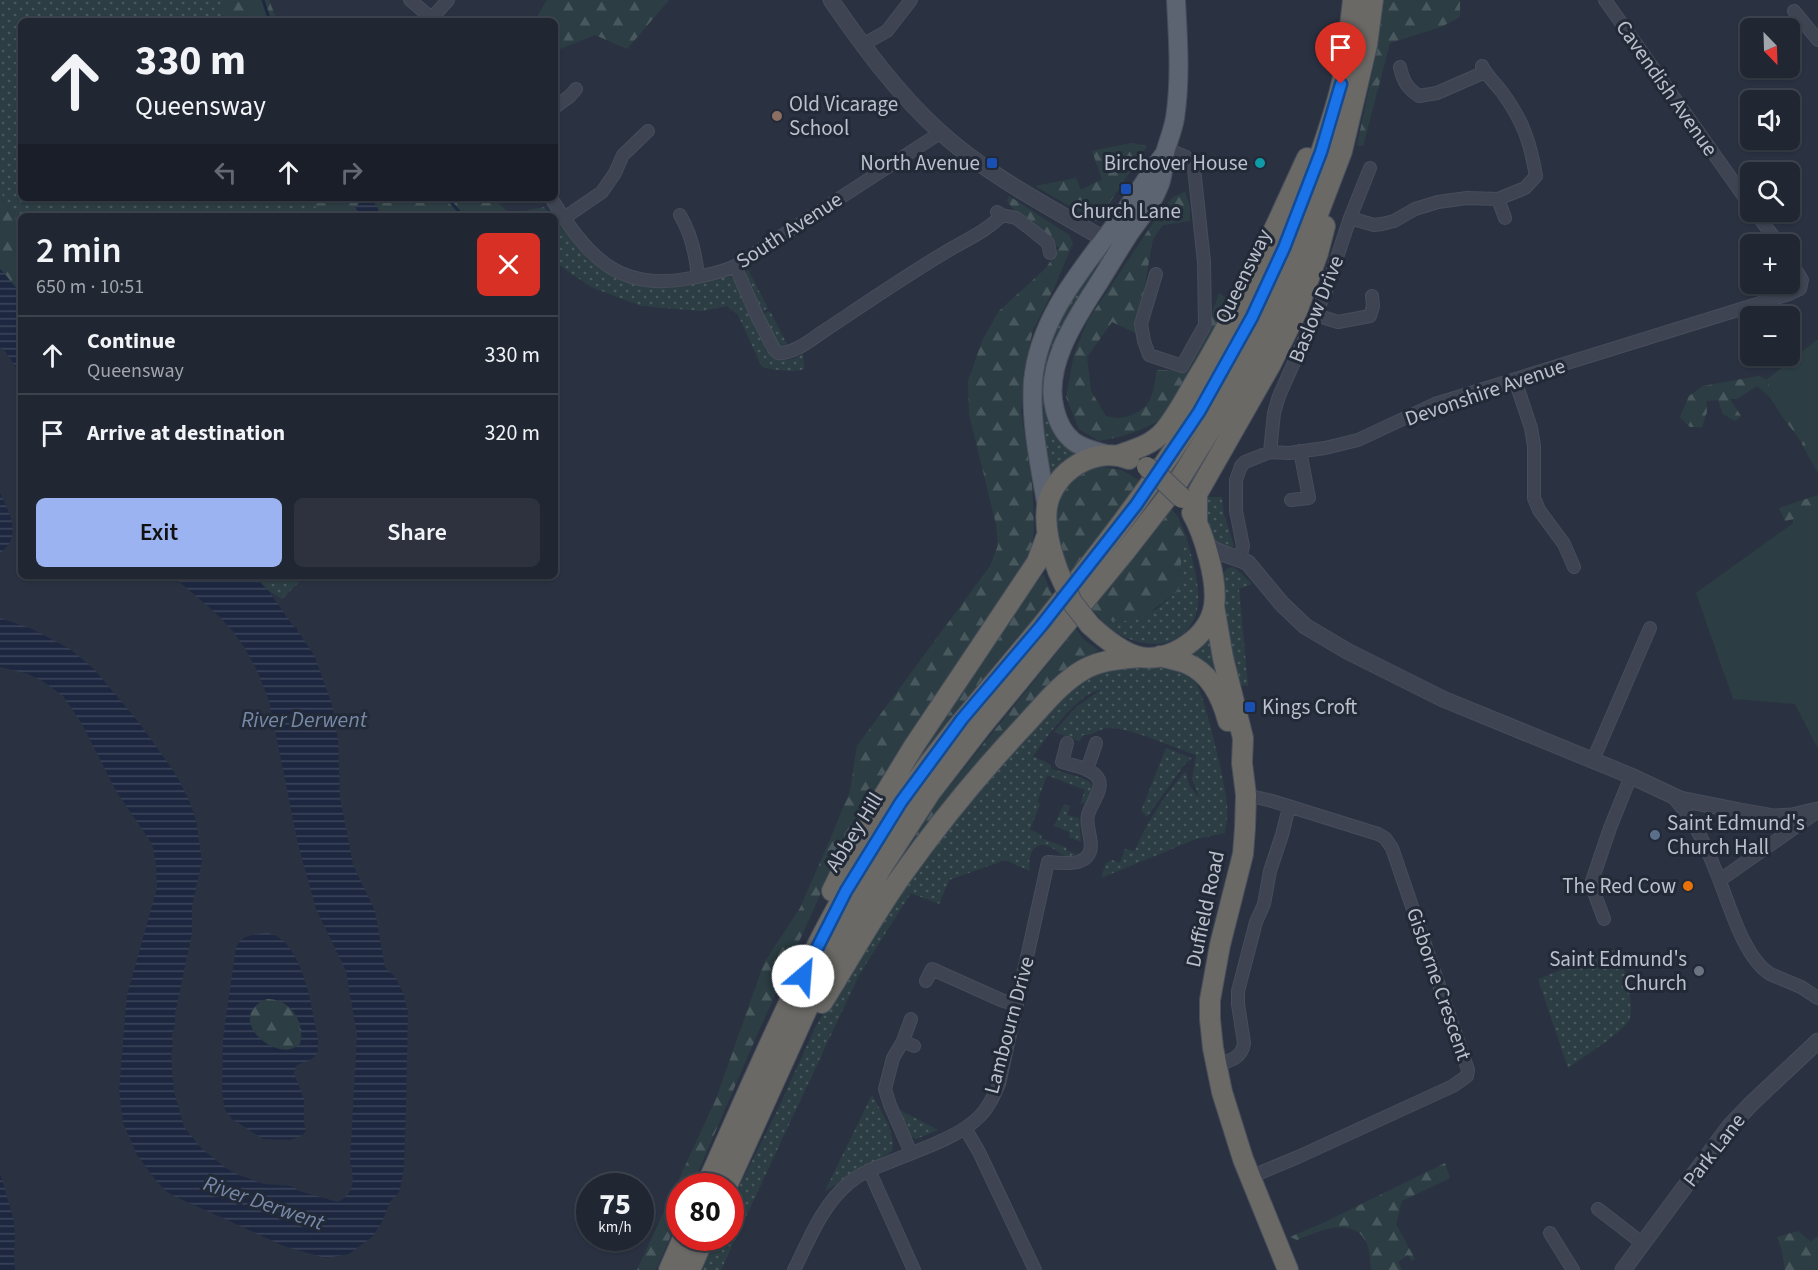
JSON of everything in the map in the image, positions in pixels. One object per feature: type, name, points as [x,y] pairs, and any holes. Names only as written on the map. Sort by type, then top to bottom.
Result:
[{"type":"highway","name":"Queensway","points":[[1106,543],[1199,412],[1281,257],[1321,152],[1341,84],[1353,0]]},
{"type":"highway","name":"Queensway","points":[[1124,553],[1173,490],[1237,387],[1297,267],[1342,151],[1365,55],[1373,0]]},
{"type":"highway","points":[[1140,657],[1103,637],[1072,602],[1058,571],[1047,535],[1049,499],[1057,485],[1072,469],[1086,460],[1145,446],[1163,432],[1173,419],[1207,364],[1255,270],[1341,84]]},
{"type":"highway","points":[[1197,523],[1197,494],[1271,364],[1298,309],[1318,253],[1342,151]]},
{"type":"highway","points":[[784,1063],[901,876],[951,808],[1048,700],[1077,674],[1097,664],[1108,660],[1160,656],[1180,649],[1206,626],[1214,606],[1212,579],[1205,543],[1197,523],[1182,498],[1161,478],[1147,467],[1113,454]]},
{"type":"highway","points":[[771,1040],[816,923],[858,838],[920,737],[1037,562],[1047,535]]},
{"type":"highway","name":"Abbey Hill","points":[[712,1173],[771,1040],[846,891],[901,802],[962,719],[1041,626],[1106,543]]},
{"type":"highway","name":"Abbey Hill","points":[[733,1173],[813,996],[882,867],[930,793],[981,727],[1124,553]]},
{"type":"highway","name":"Duffield Road","points":[[1214,606],[1223,657],[1243,738],[1242,763],[1246,795],[1243,854],[1220,945],[1210,1000],[1210,1019],[1222,1092],[1250,1177],[1288,1270]]},
{"type":"highway","name":"Duffield Road","points":[[1160,656],[1187,663],[1205,675],[1212,684],[1222,704],[1242,763]]},
{"type":"highway","points":[[669,1270],[677,1251]]},
{"type":"highway","points":[[690,1270],[698,1251]]},
{"type":"main road","points":[[1113,454],[1078,444],[1065,434],[1057,417],[1053,396],[1057,364],[1070,329],[1160,186],[1166,151],[1175,121],[1179,90],[1180,60],[1176,0]]},
{"type":"main road","points":[[1047,508],[1033,405],[1037,358],[1042,340],[1074,280],[1130,205],[1149,173],[1166,151]]},
{"type":"street","points":[[410,0],[431,18]]},
{"type":"street","points":[[434,18],[448,0]]},
{"type":"street","points":[[831,0],[909,101],[940,133],[993,173],[1104,239],[1112,260]]},
{"type":"street","points":[[864,44],[887,31],[911,0]]},
{"type":"street","name":"Cavendish Avenue","points":[[1605,0],[1740,191]]},
{"type":"street","points":[[1794,11],[1818,40]]},
{"type":"street","points":[[1350,218],[1374,225],[1382,224],[1394,221],[1415,208],[1438,202],[1467,198],[1498,199],[1525,188],[1536,176],[1530,145],[1520,121],[1502,92],[1483,69],[1437,93],[1419,96],[1409,89],[1402,79],[1400,67]]},
{"type":"street","points":[[558,105],[576,88]]},
{"type":"street","points":[[564,218],[602,192],[623,156],[648,131]]},
{"type":"street","name":"South Avenue","points":[[553,201],[594,255],[610,268],[628,276],[655,283],[674,282],[725,271],[735,266],[940,133]]},
{"type":"street","points":[[1156,274],[1141,324],[1144,341],[1149,355],[1182,366],[1205,325],[1204,262],[1194,168],[1186,157],[1166,151]]},
{"type":"street","name":"Baslow Drive","points":[[1270,452],[1274,412],[1279,396],[1316,315],[1370,168]]},
{"type":"street","points":[[1498,199],[1504,218]]},
{"type":"street","points":[[735,266],[774,349],[778,353],[787,353],[971,238],[996,221],[999,213],[1016,218],[1032,230],[1048,243],[1050,253]]},
{"type":"street","points":[[680,215],[689,231],[694,247],[698,277]]},
{"type":"street","points":[[1104,239],[1132,231]]},
{"type":"street","name":"Devonshire Avenue","points":[[1238,559],[1243,546],[1236,511],[1236,480],[1245,462],[1270,452],[1325,448],[1358,440],[1435,404],[1789,294]]},
{"type":"street","points":[[1316,315],[1338,322],[1371,319],[1372,296]]},
{"type":"street","points":[[1515,380],[1531,428],[1534,446],[1534,498],[1539,510],[1564,544],[1574,567]]},
{"type":"street","points":[[1291,500],[1309,498],[1300,451]]},
{"type":"street","points":[[1205,543],[1219,554],[1248,563],[1269,589],[1305,626],[1333,643],[1443,699],[1631,776],[1674,797],[1774,816],[1792,816],[1818,811]]},
{"type":"street","points":[[1212,579],[1222,566],[1238,559]]},
{"type":"street","points":[[1593,760],[1650,628]]},
{"type":"street","points":[[1067,743],[1062,762],[1087,770],[1096,743]]},
{"type":"street","name":"Lambourn Drive","points":[[794,1270],[830,1201],[853,1180],[869,1170],[965,1128],[981,1115],[992,1099],[999,1084],[1048,862],[1071,864],[1082,860],[1089,853],[1091,842],[1087,820],[1100,784],[1095,775],[1087,770]]},
{"type":"street","points":[[1604,919],[1592,887],[1592,881],[1631,776]]},
{"type":"street","name":"Gisborne Crescent","points":[[1246,795],[1378,834],[1388,842],[1409,895],[1468,1070],[1467,1076],[1453,1086],[1250,1177]]},
{"type":"street","points":[[1674,797],[1697,829],[1720,880],[1744,943],[1759,964],[1770,974],[1801,987],[1818,998]]},
{"type":"street","points":[[1216,1065],[1237,1057],[1243,1048],[1238,991],[1256,922],[1264,904],[1270,871],[1289,807]]},
{"type":"street","points":[[1720,880],[1818,811]]},
{"type":"street","points":[[926,981],[932,969],[1000,1000],[1017,1005]]},
{"type":"street","points":[[911,1019],[908,1043],[893,1058],[885,1089],[911,1153]]},
{"type":"street","name":"Park Lane","points":[[1623,1270],[1729,1127],[1818,1041]]},
{"type":"street","points":[[965,1128],[979,1152],[1035,1270]]},
{"type":"street","points":[[869,1170],[914,1270]]},
{"type":"street","points":[[1598,1209],[1642,1243]]},
{"type":"street","points":[[1550,1233],[1574,1270]]},
{"type":"green space","points":[[0,0],[269,0],[276,18],[18,18],[18,201],[496,201],[509,213],[18,213],[18,289],[0,269]]},
{"type":"green space","points":[[221,0],[269,0],[276,18],[223,18]]},
{"type":"green space","points":[[547,0],[669,0],[627,49],[595,35],[558,50],[558,18],[536,18]]},
{"type":"green space","points":[[1384,0],[1460,0],[1460,17],[1441,27],[1390,43],[1363,146],[1357,145],[1378,46]]},
{"type":"green space","points":[[1131,143],[1147,146],[1097,222],[1035,186],[1076,178],[1081,190],[1102,179],[1092,151]]},
{"type":"green space","points":[[0,188],[6,205],[16,219],[14,224],[16,230],[18,230],[18,290],[0,269]]},
{"type":"green space","points":[[1185,192],[1190,207],[1190,221],[1163,225],[1153,239],[1136,333],[1112,322],[1087,357],[1091,391],[1106,416],[1126,417],[1141,410],[1152,396],[1157,370],[1184,370],[1205,334],[1219,293],[1232,302],[1164,418],[1133,433],[1099,441],[1079,429],[1066,397],[1074,354],[1088,320],[1157,217],[1173,197]]},
{"type":"green space","points":[[1009,196],[1069,235],[1073,243],[1033,330],[1024,369],[1021,412],[1032,483],[1034,526],[1032,550],[1021,571],[887,769],[834,864],[698,1173],[682,1173],[716,1099],[764,963],[800,908],[832,835],[850,791],[857,746],[990,566],[998,545],[996,524],[969,414],[968,381],[982,341],[999,311],[1046,268],[1059,248],[1021,219],[1007,201]]},
{"type":"green space","points":[[312,201],[496,201],[508,213],[319,213]]},
{"type":"green space","points":[[544,207],[549,213],[515,213]]},
{"type":"green space","points":[[558,224],[588,259],[614,278],[651,286],[727,275],[738,282],[767,352],[786,360],[803,354],[804,369],[788,371],[762,367],[738,315],[727,306],[702,311],[641,306],[591,287],[558,264]]},
{"type":"green space","points":[[1095,264],[1094,274],[1071,309],[1060,331],[1047,414],[1052,430],[1059,440],[1079,454],[1050,482],[1038,414],[1041,367],[1054,325]]},
{"type":"green space","points":[[747,268],[768,308],[760,313],[745,276]]},
{"type":"green space","points":[[770,311],[789,348],[779,347],[761,315]]},
{"type":"green space","points":[[1818,339],[1818,465],[1766,380],[1784,366],[1800,366],[1800,353]]},
{"type":"green space","points":[[1759,376],[1777,385],[1818,442],[1818,473],[1798,437],[1770,397],[1757,386],[1737,399],[1730,399],[1741,416],[1735,421],[1723,414],[1718,400],[1706,401],[1707,412],[1702,427],[1690,427],[1680,417],[1689,396],[1703,386]]},
{"type":"green space","points":[[1101,467],[1121,470],[1144,483],[1071,575],[1059,539],[1057,515],[1059,504],[1064,492],[1072,482],[1085,472]]},
{"type":"green space","points":[[1818,495],[1818,509],[1786,546],[1794,519],[1785,521],[1779,508]]},
{"type":"green space","points":[[1203,497],[1222,497],[1224,514],[1234,546],[1227,550],[1211,541],[1202,503]]},
{"type":"green space","points":[[1818,505],[1818,749],[1795,704],[1733,699],[1696,593]]},
{"type":"green space","points":[[1170,507],[1178,517],[1186,536],[1179,574],[1181,583],[1177,592],[1144,616],[1121,622],[1100,618],[1090,607]]},
{"type":"green space","points":[[1186,536],[1196,575],[1198,595],[1196,614],[1188,628],[1178,638],[1165,643],[1151,644],[1123,636],[1110,628],[1100,618],[1121,622],[1157,609],[1177,592],[1181,583],[1179,574]]},
{"type":"green space","points":[[1234,567],[1252,584],[1239,589],[1248,686],[1241,685],[1230,662],[1219,577],[1228,568]]},
{"type":"green space","points":[[1043,574],[1054,597],[989,671],[898,793],[927,738],[988,648]]},
{"type":"green space","points":[[257,579],[302,579],[282,599]]},
{"type":"green space","points":[[1076,629],[1084,640],[1098,650],[1059,680],[884,893],[881,887],[936,803]]},
{"type":"green space","points":[[1211,632],[1228,700],[1181,656]]},
{"type":"green space","points":[[1113,665],[1154,667],[1176,670],[1193,678],[1208,717],[1223,779],[1227,808],[1225,833],[1196,839],[1101,878],[1106,863],[1112,860],[1120,863],[1125,849],[1135,850],[1157,809],[1186,771],[1190,786],[1200,798],[1192,779],[1196,755],[1140,734],[1118,729],[1106,728],[1083,735],[1080,741],[1054,732],[1076,707],[1102,689],[1092,692],[1073,707],[1033,756],[1051,765],[1051,769],[1090,782],[1092,789],[1088,801],[1080,804],[1085,790],[1047,775],[1037,802],[1040,804],[1030,830],[1042,835],[1041,838],[1067,848],[1066,850],[1076,854],[1065,856],[1043,845],[1034,848],[1029,861],[1030,871],[1005,860],[949,880],[939,904],[911,893],[859,975],[744,1221],[744,1177],[815,1028],[907,876],[1054,701],[1093,671]]},
{"type":"green space","points":[[1166,748],[1192,758],[1184,765],[1147,817],[1141,811]]},
{"type":"green space","points":[[1064,804],[1070,806],[1067,815],[1079,818],[1081,842],[1069,837],[1070,832],[1054,826]]},
{"type":"green space","points":[[1618,948],[1629,993],[1630,1018],[1621,1030],[1568,1068],[1538,979]]},
{"type":"green space","points":[[266,999],[282,1002],[294,1012],[301,1027],[300,1044],[291,1049],[282,1049],[263,1041],[255,1033],[250,1015],[255,1007]]},
{"type":"green space","points":[[872,1095],[890,1129],[892,1151],[825,1191]]},
{"type":"green space","points":[[896,1108],[938,1130],[916,1139],[909,1136]]},
{"type":"green space","points":[[1445,1163],[1450,1178],[1402,1201],[1396,1224],[1415,1259],[1412,1261],[1408,1255],[1398,1262],[1402,1270],[1371,1270],[1367,1245],[1360,1234],[1353,1229],[1334,1228],[1297,1240],[1290,1237],[1323,1223]]},
{"type":"green space","points":[[666,1207],[666,1247],[656,1270],[637,1270],[646,1251],[654,1251],[654,1233]]},
{"type":"green space","points":[[1798,1231],[1811,1242],[1817,1236],[1818,1270],[1785,1270],[1777,1237]]},
{"type":"green space","points":[[706,1251],[730,1251],[721,1270],[697,1270]]},
{"type":"water","points":[[362,201],[373,201],[379,213],[359,213],[355,207]]},
{"type":"water","points":[[0,269],[18,290],[18,370],[5,351],[0,348]]},
{"type":"water","points":[[0,493],[10,517],[13,532],[7,546],[0,553]]},
{"type":"water","name":"River Derwent","points":[[176,579],[257,579],[268,590],[294,627],[297,627],[314,655],[332,704],[338,740],[340,797],[353,865],[375,911],[385,967],[396,978],[408,1011],[404,1167],[401,1184],[399,1192],[390,1202],[382,1222],[372,1237],[349,1254],[326,1258],[286,1247],[174,1196],[158,1183],[137,1155],[123,1123],[119,1090],[127,995],[157,888],[152,844],[116,791],[82,724],[63,696],[28,674],[0,667],[0,618],[30,628],[70,649],[93,668],[137,720],[175,773],[196,820],[202,861],[192,906],[192,933],[172,1035],[174,1091],[184,1127],[201,1148],[226,1168],[239,1175],[264,1184],[292,1186],[299,1191],[338,1202],[348,1194],[353,1179],[350,1161],[357,1035],[346,971],[316,909],[298,844],[269,701],[247,652],[236,635],[209,607]]},
{"type":"water","points":[[268,933],[279,937],[288,946],[302,971],[318,1039],[318,1050],[315,1056],[297,1065],[294,1073],[304,1099],[306,1131],[301,1136],[290,1140],[263,1139],[232,1119],[225,1110],[222,1092],[223,1038],[236,947],[245,938]],"holes":[[[266,999],[275,999],[289,1007],[301,1028],[300,1044],[291,1049],[281,1049],[262,1041],[250,1024],[250,1015],[255,1007]]]},
{"type":"water","points":[[0,1173],[13,1217],[15,1270],[0,1270]]},
{"type":"waterway","points":[[263,0],[269,18]]},
{"type":"waterway","points":[[450,201],[460,213]]},
{"type":"place","name":"Old Vicarage School","points":[[777,116]]},
{"type":"place","name":"North Avenue","points":[[992,163]]},
{"type":"place","name":"Birchover House","points":[[1260,163]]},
{"type":"place","name":"Church Lane","points":[[1126,189]]},
{"type":"place","name":"Kings Croft","points":[[1250,707]]},
{"type":"place","name":"Saint Edmund's Church Hall","points":[[1655,835]]},
{"type":"place","name":"The Red Cow","points":[[1688,886]]},
{"type":"place","name":"Saint Edmund's Church","points":[[1699,971]]},
{"type":"route","points":[[803,976],[846,891],[901,802],[962,719],[1041,626],[1136,505],[1199,412],[1252,317],[1284,248],[1321,152],[1341,84]]}]
